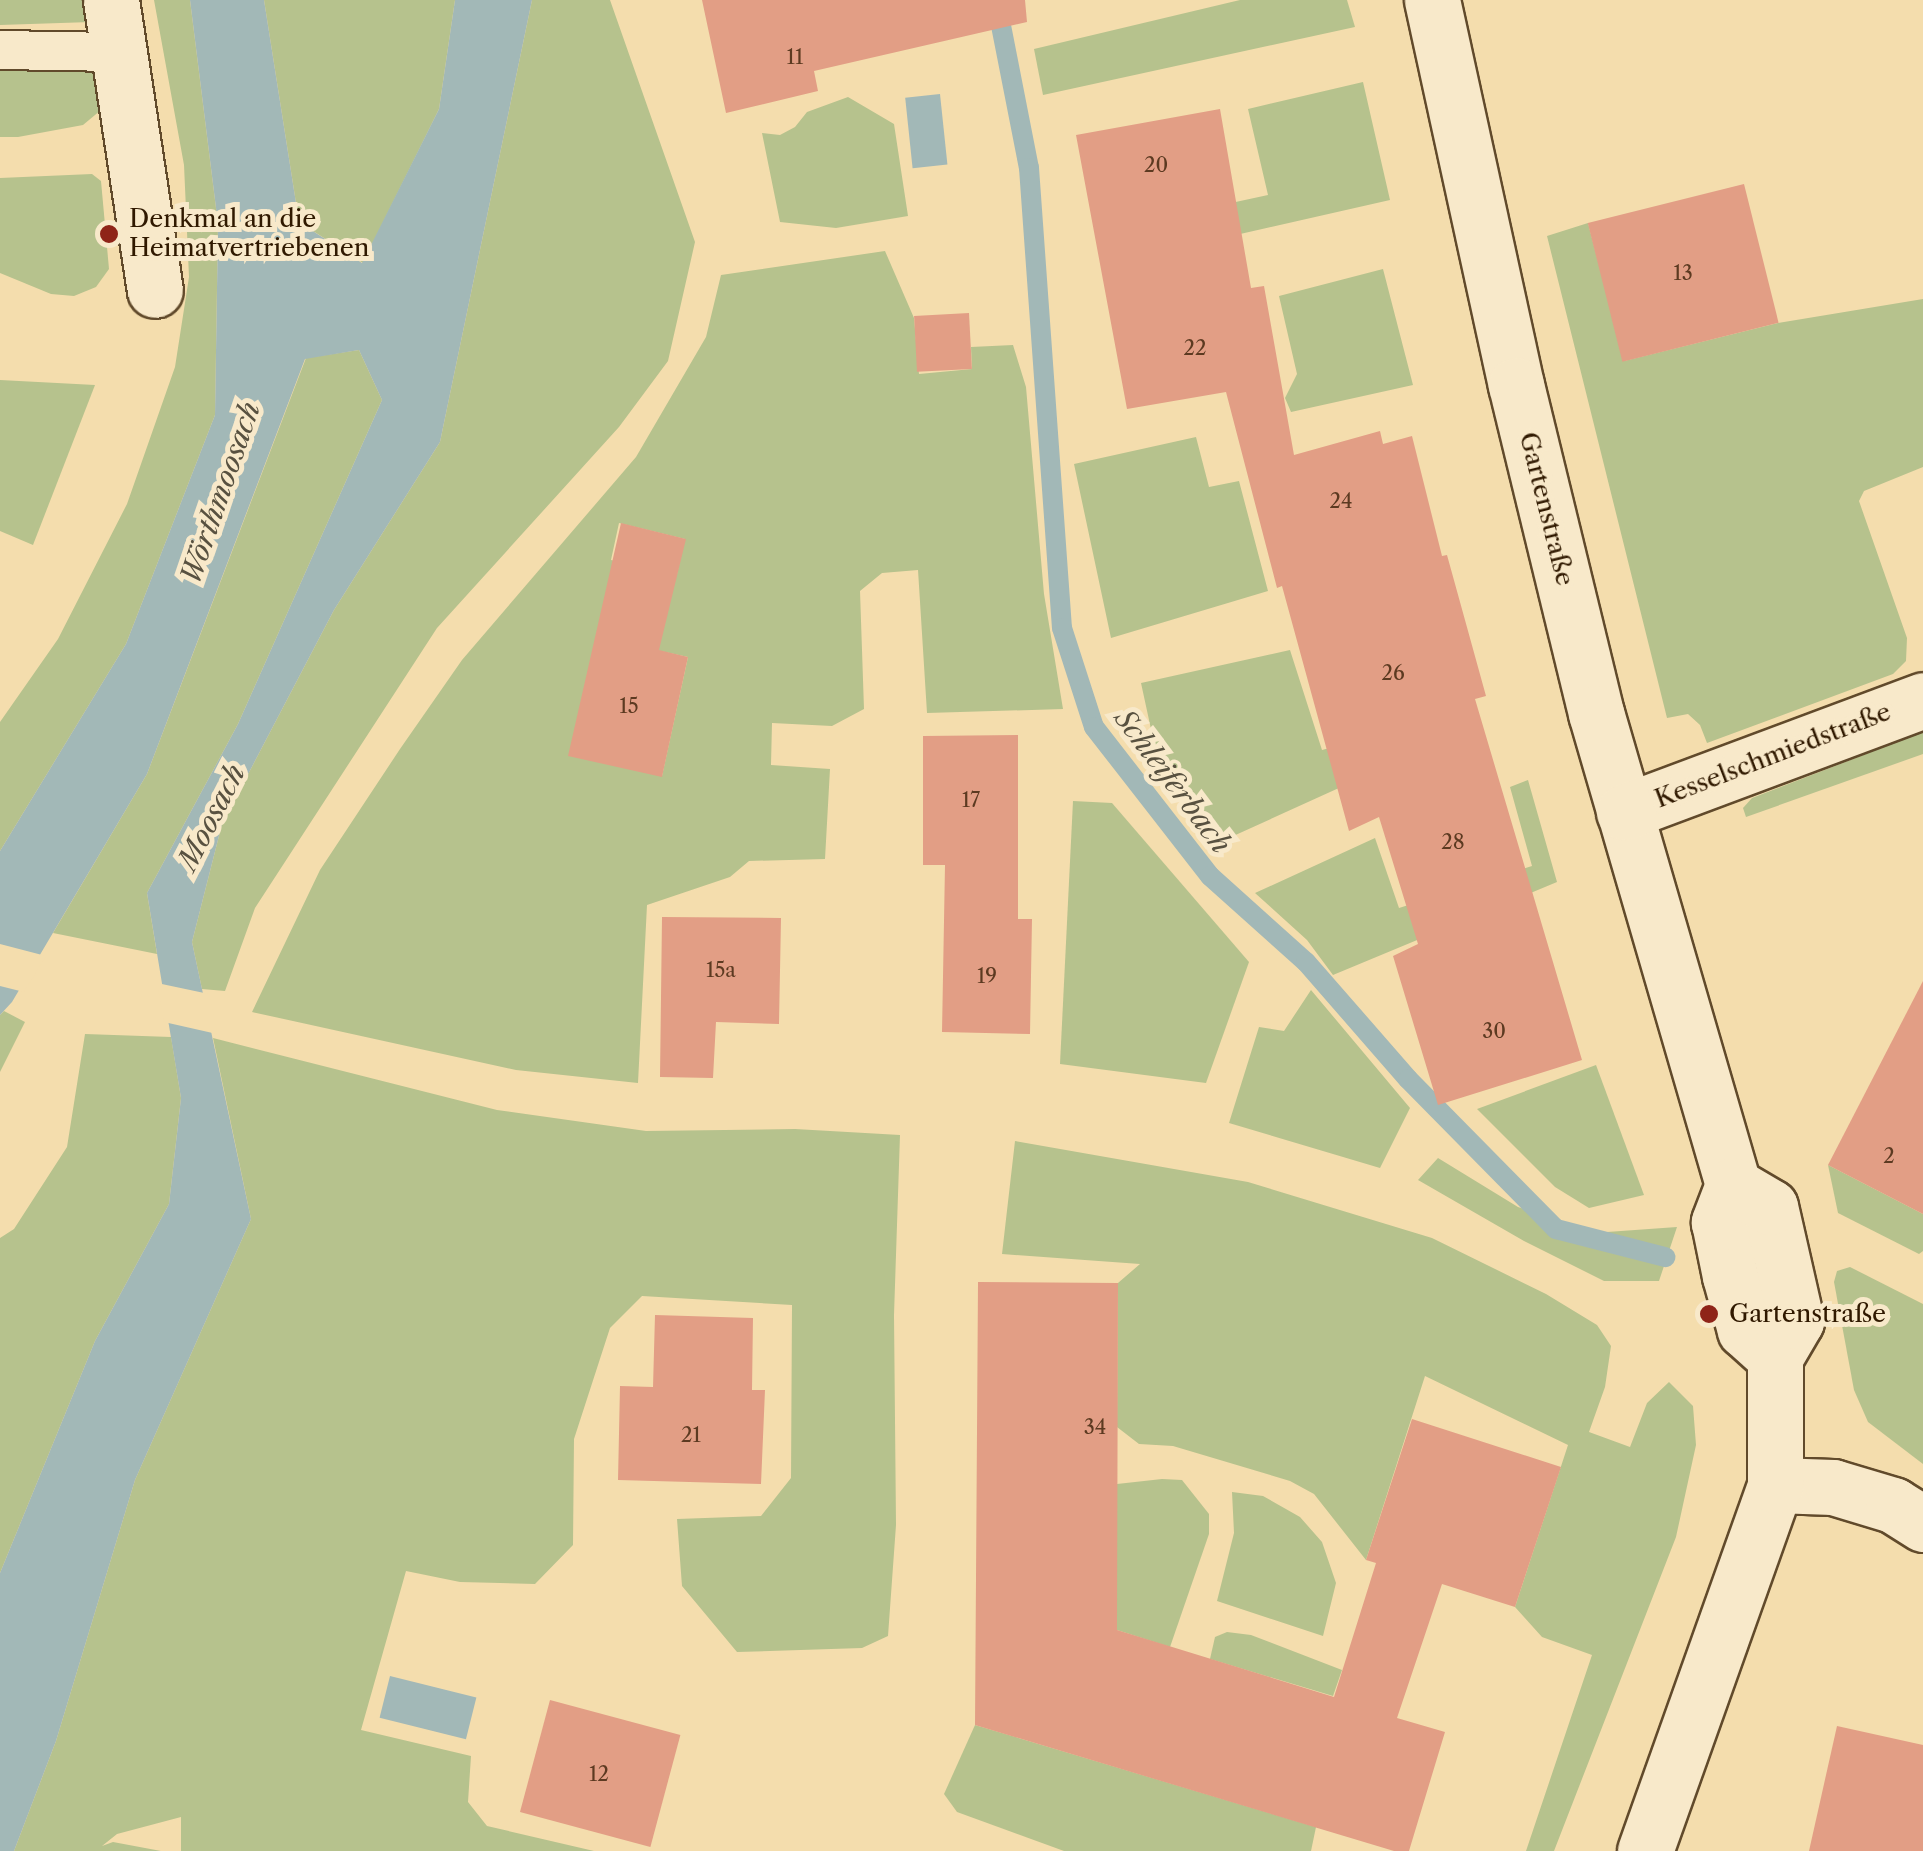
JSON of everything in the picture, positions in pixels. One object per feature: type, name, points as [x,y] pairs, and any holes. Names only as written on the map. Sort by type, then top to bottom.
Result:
[{"type":"street","name":"Gartenstraße","points":[[1432,0],[1516,385],[1624,812],[1733,1186],[1719,1222],[1730,1276],[1745,1330],[1775,1357],[1775,1485],[1644,1851]]},
{"type":"street","points":[[115,26],[155,290]]},
{"type":"street","name":"Kesselschmiedstraße","points":[[1624,812],[1923,700]]},
{"type":"street","points":[[1775,1485],[1833,1488],[1893,1506],[1923,1524]]},
{"type":"lane","points":[[0,50],[115,26]]},
{"type":"green space","points":[[0,0],[102,0],[91,22],[0,25]]},
{"type":"green space","points":[[154,0],[190,0],[218,224],[215,415],[126,644],[0,851],[0,722],[58,639],[127,504],[175,367],[189,277],[184,165]]},
{"type":"green space","points":[[264,0],[455,0],[439,109],[363,263],[299,222]]},
{"type":"green space","points":[[532,0],[610,0],[695,242],[668,361],[619,427],[437,628],[255,908],[225,991],[202,989],[192,942],[222,824],[334,610],[440,442]]},
{"type":"green space","points":[[1240,0],[1347,0],[1355,27],[1043,95],[1034,49]]},
{"type":"green space","points":[[0,67],[119,67],[107,105],[83,125],[0,137]]},
{"type":"green space","points":[[1363,82],[1390,200],[1148,255],[1143,222],[1268,195],[1248,109]]},
{"type":"green space","points":[[848,97],[894,124],[908,216],[836,228],[780,222],[762,133],[780,135],[795,127],[807,112]]},
{"type":"green space","points":[[92,174],[101,181],[109,269],[96,287],[74,296],[51,294],[0,273],[0,178]]},
{"type":"green space","points":[[1588,223],[1624,361],[1778,323],[1923,299],[1923,467],[1864,491],[1859,501],[1907,638],[1906,661],[1893,674],[1707,743],[1700,725],[1688,714],[1667,718],[1547,236]]},
{"type":"green space","points":[[885,251],[914,318],[919,374],[972,369],[971,347],[1013,345],[1026,387],[1044,594],[1063,709],[927,713],[918,570],[882,573],[860,591],[864,709],[832,726],[772,723],[771,765],[830,769],[825,859],[749,861],[730,877],[647,905],[638,1083],[516,1070],[252,1012],[320,870],[400,749],[462,660],[636,457],[706,337],[721,275]],"holes":[[[619,523],[685,539],[677,574],[611,560]],[[596,637],[688,657],[662,776]]]},
{"type":"green space","points":[[1383,269],[1413,385],[1291,412],[1285,398],[1297,374],[1279,296]]},
{"type":"green space","points":[[359,350],[382,400],[238,724],[147,893],[157,954],[53,933],[147,774],[306,358]]},
{"type":"green space","points":[[0,380],[95,385],[33,545],[0,531]]},
{"type":"green space","points":[[1196,437],[1209,487],[1239,481],[1268,591],[1111,638],[1074,464]]},
{"type":"green space","points":[[1290,650],[1322,750],[1395,731],[1405,758],[1220,842],[1172,785],[1154,743],[1141,683]]},
{"type":"green space","points":[[1923,732],[1923,754],[1746,817],[1743,808],[1752,798]]},
{"type":"green space","points":[[1528,780],[1557,882],[1333,975],[1307,940],[1255,893],[1375,838],[1399,908],[1532,866],[1510,787]]},
{"type":"green space","points":[[1073,801],[1112,803],[1249,962],[1206,1083],[1060,1064]]},
{"type":"green space","points":[[1311,990],[1410,1108],[1380,1168],[1229,1123],[1259,1027],[1284,1031]]},
{"type":"green space","points":[[4,1011],[25,1022],[0,1072],[0,1015]]},
{"type":"green space","points":[[85,1034],[171,1037],[181,1098],[169,1204],[95,1341],[0,1573],[0,1238],[14,1229],[67,1147]]},
{"type":"green space","points":[[213,1038],[497,1110],[646,1131],[795,1129],[900,1135],[894,1315],[896,1525],[888,1636],[862,1648],[737,1652],[682,1586],[677,1519],[761,1516],[791,1478],[792,1305],[642,1296],[610,1328],[574,1439],[573,1545],[535,1584],[460,1582],[406,1571],[361,1730],[471,1756],[468,1802],[487,1826],[594,1851],[181,1851],[181,1817],[117,1834],[102,1846],[113,1842],[161,1851],[14,1851],[56,1741],[135,1480],[251,1219]]},
{"type":"green space","points":[[1596,1065],[1644,1195],[1589,1208],[1555,1187],[1477,1109]]},
{"type":"green space","points":[[1015,1141],[1248,1182],[1432,1238],[1546,1294],[1597,1325],[1611,1346],[1605,1387],[1589,1432],[1630,1447],[1647,1403],[1669,1382],[1693,1406],[1696,1445],[1676,1537],[1554,1851],[1526,1851],[1592,1655],[1542,1637],[1515,1607],[1568,1445],[1425,1376],[1366,1560],[1314,1494],[1290,1481],[1173,1446],[1139,1444],[1117,1427],[1118,1283],[1140,1264],[1002,1254]]},
{"type":"green space","points":[[1438,1158],[1518,1207],[1593,1233],[1677,1227],[1659,1281],[1604,1281],[1524,1241],[1418,1180]]},
{"type":"green space","points":[[1828,1165],[1923,1214],[1923,1251],[1919,1254],[1838,1213]]},
{"type":"green space","points":[[1850,1267],[1923,1304],[1923,1464],[1868,1422],[1854,1390],[1834,1282],[1837,1271]]},
{"type":"green space","points":[[1182,1480],[1209,1514],[1209,1534],[1170,1647],[1117,1630],[1117,1484]]},
{"type":"green space","points":[[1232,1492],[1263,1496],[1300,1517],[1322,1542],[1336,1583],[1323,1636],[1217,1601],[1234,1533]]},
{"type":"green space","points":[[1227,1632],[1251,1635],[1342,1670],[1333,1696],[1210,1659],[1215,1637]]},
{"type":"green space","points":[[975,1725],[1316,1827],[1311,1851],[1064,1851],[957,1812],[944,1794]]},
{"type":"water","points":[[190,0],[264,0],[299,222],[362,263],[439,109],[455,0],[532,0],[440,442],[334,610],[222,824],[192,942],[251,1219],[135,1480],[56,1741],[14,1851],[0,1851],[0,1573],[95,1341],[169,1204],[181,1098],[147,893],[238,724],[382,400],[359,350],[305,359],[147,774],[12,1002],[0,1015],[0,851],[126,644],[215,415],[218,224]]},
{"type":"water","points":[[940,94],[947,165],[913,168],[905,98]]},
{"type":"water","points":[[390,1676],[476,1698],[466,1739],[380,1718]]},
{"type":"pier","points":[[0,944],[46,956],[24,992],[0,986]]},
{"type":"pier","points":[[157,983],[209,994],[217,1034],[164,1022]]},
{"type":"building","points":[[702,0],[1025,0],[1027,22],[814,71],[818,91],[726,113]]},
{"type":"building","points":[[1220,109],[1251,288],[1264,286],[1294,455],[1380,431],[1383,444],[1412,436],[1442,556],[1447,555],[1486,696],[1475,699],[1582,1060],[1438,1105],[1393,956],[1418,944],[1379,817],[1349,831],[1282,586],[1277,588],[1226,392],[1127,409],[1076,135]]},
{"type":"building","points":[[1744,184],[1779,323],[1622,362],[1588,223]]},
{"type":"building","points":[[969,313],[972,369],[917,372],[914,316]]},
{"type":"building","points":[[621,523],[686,539],[659,650],[688,657],[662,777],[568,756]]},
{"type":"building","points":[[1018,735],[1018,919],[1032,919],[1030,1034],[942,1032],[945,865],[923,865],[923,736]]},
{"type":"building","points":[[662,917],[781,918],[779,1024],[716,1022],[713,1078],[660,1077]]},
{"type":"building","points":[[1923,981],[1923,1214],[1828,1165]]},
{"type":"building","points":[[978,1282],[1118,1283],[1117,1630],[1334,1697],[1376,1563],[1366,1560],[1412,1419],[1561,1467],[1515,1607],[1442,1584],[1397,1718],[1445,1732],[1409,1851],[1394,1851],[975,1725]]},
{"type":"building","points":[[655,1315],[753,1318],[752,1390],[765,1390],[761,1484],[618,1480],[620,1386],[653,1387]]},
{"type":"building","points":[[550,1700],[680,1735],[650,1847],[520,1812]]},
{"type":"building","points":[[1837,1726],[1923,1745],[1923,1851],[1809,1851]]},
{"type":"waterway","name":"Schleiferbach","points":[[996,0],[1029,168],[1062,628],[1094,727],[1210,876],[1306,962],[1408,1079],[1556,1229],[1665,1257]]},
{"type":"place","name":"Denkmal an die Heimatvertriebenen","points":[[109,234]]},
{"type":"place","name":"Gartenstraße","points":[[1709,1314]]},
{"type":"water label","name":"Wörthmoosach","points":[[220,493]]},
{"type":"water label","name":"Moosach","points":[[211,817]]}]
